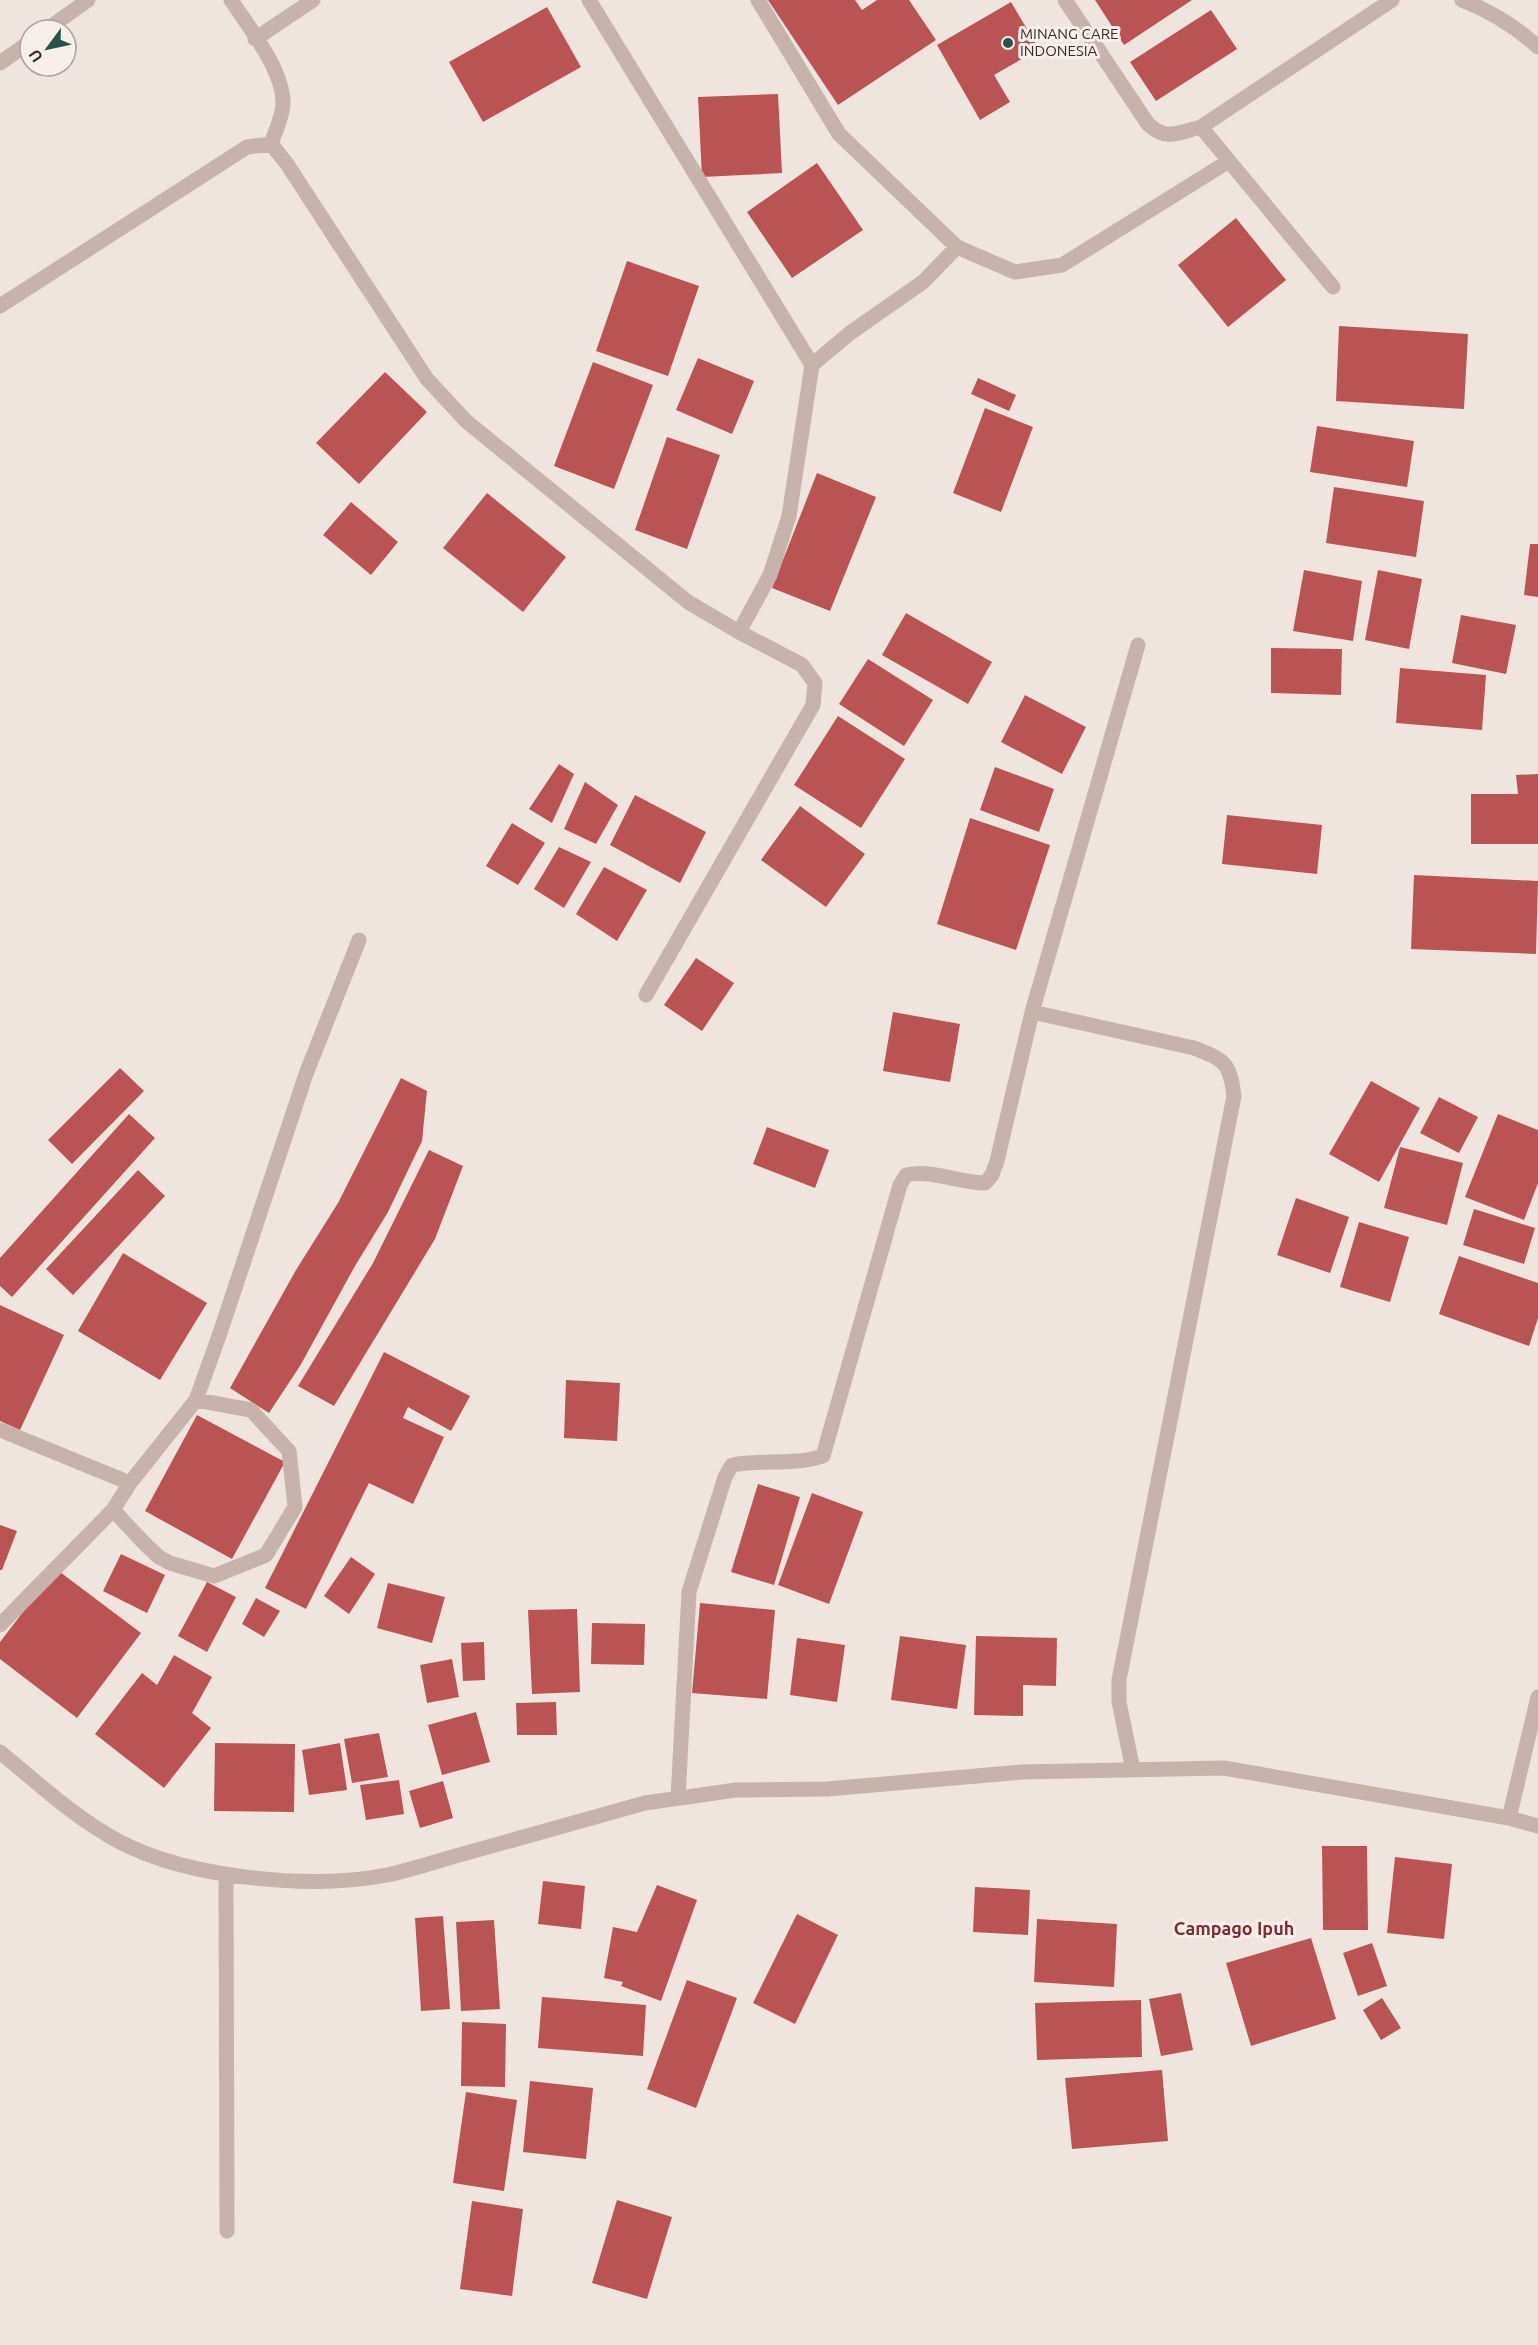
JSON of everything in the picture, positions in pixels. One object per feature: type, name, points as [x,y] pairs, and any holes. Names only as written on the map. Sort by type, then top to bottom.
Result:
[{"type":"street","points":[[63,18],[88,0]]},
{"type":"street","points":[[231,0],[274,69],[281,86],[283,106],[271,144]]},
{"type":"street","points":[[255,39],[312,0]]},
{"type":"street","points":[[589,0],[812,364],[789,516],[770,575],[739,632]]},
{"type":"street","points":[[758,0],[839,134],[957,247],[1015,272],[1062,265],[1229,161]]},
{"type":"street","points":[[1065,0],[1148,124],[1158,133],[1166,136],[1201,127],[1392,0]]},
{"type":"street","points":[[1462,0],[1482,8],[1525,35],[1538,47]]},
{"type":"street","points":[[0,63],[18,50]]},
{"type":"street","points":[[1201,127],[1332,287]]},
{"type":"street","points":[[0,306],[247,147],[271,144]]},
{"type":"street","points":[[271,144],[287,164],[427,379],[466,421],[688,602],[802,665],[815,683],[813,705],[646,995]]},
{"type":"street","points":[[812,364],[850,333],[923,282],[957,247]]},
{"type":"street","points":[[678,1798],[689,1592],[725,1477],[732,1465],[750,1461],[808,1461],[823,1456],[900,1185],[906,1175],[919,1172],[970,1183],[985,1183],[992,1175],[1032,1012],[1138,645]]},
{"type":"street","points":[[0,1625],[113,1510],[130,1483],[196,1400],[306,1074],[359,940]]},
{"type":"street","points":[[1032,1012],[1194,1048],[1218,1057],[1231,1074],[1234,1096],[1119,1680],[1119,1702],[1133,1770]]},
{"type":"street","points":[[113,1510],[159,1557],[170,1563],[214,1576],[266,1555],[296,1507],[289,1451],[251,1410],[196,1400]]},
{"type":"street","points":[[0,1430],[130,1483]]},
{"type":"street","points":[[1509,1818],[1538,1697]]},
{"type":"street","points":[[0,1752],[88,1821],[118,1841],[148,1855],[181,1866],[226,1874],[309,1880],[386,1875],[645,1803],[678,1798],[736,1790],[827,1789],[1022,1772],[1224,1768],[1509,1818],[1538,1826]]},
{"type":"street","points":[[226,1874],[227,2231]]},
{"type":"building","points":[[768,0],[855,0],[862,10],[877,0],[909,0],[936,40],[838,105]]},
{"type":"building","points":[[1095,0],[1192,0],[1124,45]]},
{"type":"building","points":[[1011,2],[1039,49],[994,75],[1010,102],[980,120],[937,45]]},
{"type":"building","points":[[547,7],[581,67],[483,122],[449,62]]},
{"type":"building","points":[[1211,10],[1237,49],[1156,101],[1130,62]]},
{"type":"building","points":[[778,94],[782,173],[702,177],[698,97]]},
{"type":"building","points":[[817,163],[863,230],[792,278],[747,212]]},
{"type":"building","points":[[1236,218],[1286,280],[1228,327],[1178,265]]},
{"type":"building","points":[[627,261],[699,286],[668,376],[596,351]]},
{"type":"building","points":[[1339,326],[1468,334],[1464,409],[1336,401]]},
{"type":"building","points":[[698,358],[754,381],[732,434],[676,410]]},
{"type":"building","points":[[593,362],[653,385],[614,489],[554,466]]},
{"type":"building","points":[[385,372],[427,412],[359,484],[316,443]]},
{"type":"building","points":[[978,378],[1016,395],[1009,411],[971,394]]},
{"type":"building","points":[[985,408],[1033,427],[1001,512],[953,493]]},
{"type":"building","points":[[1317,426],[1414,441],[1407,487],[1310,472]]},
{"type":"building","points":[[667,437],[720,455],[687,549],[635,530]]},
{"type":"building","points":[[817,473],[876,497],[830,611],[772,588]]},
{"type":"building","points":[[1334,487],[1424,501],[1416,557],[1326,543]]},
{"type":"building","points":[[487,493],[566,557],[523,612],[443,548]]},
{"type":"building","points":[[351,502],[398,542],[371,575],[323,535]]},
{"type":"building","points":[[1530,544],[1538,544],[1538,597],[1524,595]]},
{"type":"building","points":[[1304,570],[1362,581],[1353,641],[1293,631]]},
{"type":"building","points":[[1378,570],[1422,579],[1409,649],[1365,640]]},
{"type":"building","points":[[906,613],[992,662],[968,704],[882,655]]},
{"type":"building","points":[[1461,615],[1516,625],[1506,674],[1452,663]]},
{"type":"building","points":[[1271,648],[1342,649],[1341,695],[1271,693]]},
{"type":"building","points":[[868,659],[933,700],[904,746],[839,704]]},
{"type":"building","points":[[1400,668],[1486,675],[1482,730],[1396,723]]},
{"type":"building","points":[[1025,695],[1086,727],[1062,774],[1001,742]]},
{"type":"building","points":[[838,716],[905,759],[861,828],[794,785]]},
{"type":"building","points":[[559,764],[574,774],[552,823],[529,809]]},
{"type":"building","points":[[995,767],[1054,789],[1039,832],[980,810]]},
{"type":"building","points":[[1538,774],[1538,844],[1471,844],[1471,794],[1518,794],[1516,775]]},
{"type":"building","points":[[585,782],[618,805],[596,844],[564,829]]},
{"type":"building","points":[[635,795],[706,832],[680,883],[610,845]]},
{"type":"building","points":[[800,806],[865,854],[826,907],[761,860]]},
{"type":"building","points":[[1227,815],[1322,825],[1317,874],[1222,864]]},
{"type":"building","points":[[970,818],[1050,845],[1016,950],[937,924]]},
{"type":"building","points":[[512,823],[545,843],[518,885],[486,866]]},
{"type":"building","points":[[559,847],[591,862],[564,908],[534,889]]},
{"type":"building","points":[[604,867],[647,890],[617,941],[576,914]]},
{"type":"building","points":[[1414,875],[1538,881],[1536,954],[1411,949]]},
{"type":"building","points":[[696,958],[734,983],[702,1031],[664,1005]]},
{"type":"building","points":[[893,1012],[960,1024],[950,1082],[883,1071]]},
{"type":"building","points":[[120,1068],[144,1091],[72,1164],[48,1140]]},
{"type":"building","points":[[401,1078],[427,1091],[422,1141],[388,1212],[355,1266],[300,1366],[269,1413],[230,1388],[296,1270],[338,1203]]},
{"type":"building","points":[[1371,1081],[1420,1108],[1379,1182],[1329,1154]]},
{"type":"building","points":[[1439,1097],[1478,1117],[1459,1153],[1420,1133]]},
{"type":"building","points":[[129,1114],[155,1138],[12,1297],[0,1286],[0,1258]]},
{"type":"building","points":[[1498,1114],[1538,1130],[1538,1183],[1524,1220],[1465,1197]]},
{"type":"building","points":[[767,1127],[829,1150],[815,1188],[753,1164]]},
{"type":"building","points":[[1400,1147],[1463,1163],[1447,1225],[1384,1208]]},
{"type":"building","points":[[429,1150],[463,1166],[435,1239],[334,1406],[298,1386],[373,1263]]},
{"type":"building","points":[[138,1170],[165,1196],[73,1295],[46,1269]]},
{"type":"building","points":[[1296,1198],[1349,1217],[1330,1273],[1277,1255]]},
{"type":"building","points":[[1474,1209],[1535,1228],[1524,1264],[1463,1245]]},
{"type":"building","points":[[1359,1222],[1409,1237],[1390,1302],[1340,1287]]},
{"type":"building","points":[[123,1253],[207,1303],[160,1380],[78,1331]]},
{"type":"building","points":[[1459,1256],[1538,1283],[1538,1318],[1529,1346],[1439,1314]]},
{"type":"building","points":[[0,1305],[64,1335],[20,1430],[0,1421]]},
{"type":"building","points":[[384,1352],[470,1396],[451,1431],[408,1407],[403,1418],[444,1437],[413,1504],[369,1483],[306,1609],[265,1588]]},
{"type":"building","points":[[566,1380],[620,1383],[617,1441],[564,1438]]},
{"type":"building","points":[[197,1415],[285,1462],[232,1559],[145,1511]]},
{"type":"building","points":[[758,1484],[800,1497],[774,1585],[731,1572]]},
{"type":"building","points":[[812,1493],[863,1512],[829,1604],[778,1585]]},
{"type":"building","points":[[0,1525],[17,1531],[2,1570],[0,1570]]},
{"type":"building","points":[[121,1554],[165,1575],[147,1613],[103,1591]]},
{"type":"building","points":[[351,1557],[375,1574],[349,1614],[324,1596]]},
{"type":"building","points":[[56,1569],[141,1633],[77,1718],[0,1659],[0,1642]]},
{"type":"building","points":[[207,1582],[236,1597],[207,1652],[178,1636]]},
{"type":"building","points":[[388,1583],[445,1597],[432,1643],[377,1628]]},
{"type":"building","points":[[256,1598],[280,1611],[264,1637],[242,1624]]},
{"type":"building","points":[[700,1603],[775,1610],[767,1699],[692,1693]]},
{"type":"building","points":[[577,1609],[580,1692],[532,1694],[528,1610]]},
{"type":"building","points":[[592,1623],[645,1624],[644,1665],[591,1664]]},
{"type":"building","points":[[900,1636],[966,1645],[957,1709],[891,1700]]},
{"type":"building","points":[[976,1636],[1057,1638],[1056,1686],[1023,1685],[1023,1716],[974,1715]]},
{"type":"building","points":[[797,1638],[845,1645],[837,1702],[790,1695]]},
{"type":"building","points":[[484,1642],[485,1680],[463,1681],[461,1643]]},
{"type":"building","points":[[174,1655],[212,1677],[192,1713],[211,1728],[164,1788],[95,1734],[142,1673],[157,1685]]},
{"type":"building","points":[[452,1659],[459,1697],[427,1703],[420,1665]]},
{"type":"building","points":[[556,1702],[557,1735],[517,1735],[516,1703]]},
{"type":"building","points":[[476,1712],[490,1762],[442,1775],[428,1725]]},
{"type":"building","points":[[379,1733],[388,1777],[352,1783],[344,1739]]},
{"type":"building","points":[[215,1743],[295,1744],[294,1812],[214,1811]]},
{"type":"building","points":[[340,1743],[347,1790],[309,1795],[302,1750]]},
{"type":"building","points":[[399,1780],[404,1814],[366,1820],[360,1785]]},
{"type":"building","points":[[443,1781],[453,1818],[420,1828],[409,1791]]},
{"type":"building","points":[[1322,1846],[1367,1846],[1368,1930],[1323,1930]]},
{"type":"building","points":[[1395,1857],[1452,1864],[1444,1939],[1387,1933]]},
{"type":"building","points":[[543,1881],[585,1886],[581,1929],[538,1924]]},
{"type":"building","points":[[657,1885],[697,1900],[661,2001],[621,1986],[623,1982],[604,1978],[613,1927],[637,1932]]},
{"type":"building","points":[[975,1887],[1030,1890],[1028,1935],[973,1932]]},
{"type":"building","points":[[797,1914],[838,1935],[795,2024],[753,2003]]},
{"type":"building","points":[[443,1916],[450,2009],[421,2011],[415,1918]]},
{"type":"building","points":[[1037,1919],[1117,1924],[1114,1987],[1034,1982]]},
{"type":"building","points":[[494,1920],[500,2009],[461,2011],[456,1922]]},
{"type":"building","points":[[1311,1938],[1336,2019],[1251,2046],[1226,1963]]},
{"type":"building","points":[[1372,1943],[1387,1986],[1358,1996],[1343,1953]]},
{"type":"building","points":[[687,1980],[737,1998],[696,2108],[647,2089]]},
{"type":"building","points":[[1181,1993],[1193,2050],[1161,2056],[1149,1999]]},
{"type":"building","points":[[542,1997],[646,2005],[643,2056],[538,2048]]},
{"type":"building","points":[[1382,1998],[1401,2028],[1381,2040],[1363,2010]]},
{"type":"building","points":[[1141,2000],[1142,2057],[1037,2060],[1035,2003]]},
{"type":"building","points":[[462,2022],[506,2024],[505,2087],[461,2086]]},
{"type":"building","points":[[1162,2070],[1168,2141],[1072,2149],[1065,2078]]},
{"type":"building","points":[[530,2081],[593,2088],[586,2159],[523,2152]]},
{"type":"building","points":[[466,2092],[517,2100],[504,2191],[453,2183]]},
{"type":"building","points":[[617,2200],[672,2217],[647,2299],[592,2283]]},
{"type":"building","points":[[472,2201],[523,2209],[512,2296],[460,2289]]},
{"type":"place","name":"MINANG CARE INDONESIA","points":[[1008,43]]},
{"type":"district","name":"Campago Ipuh","points":[[1234,1929]]}]
